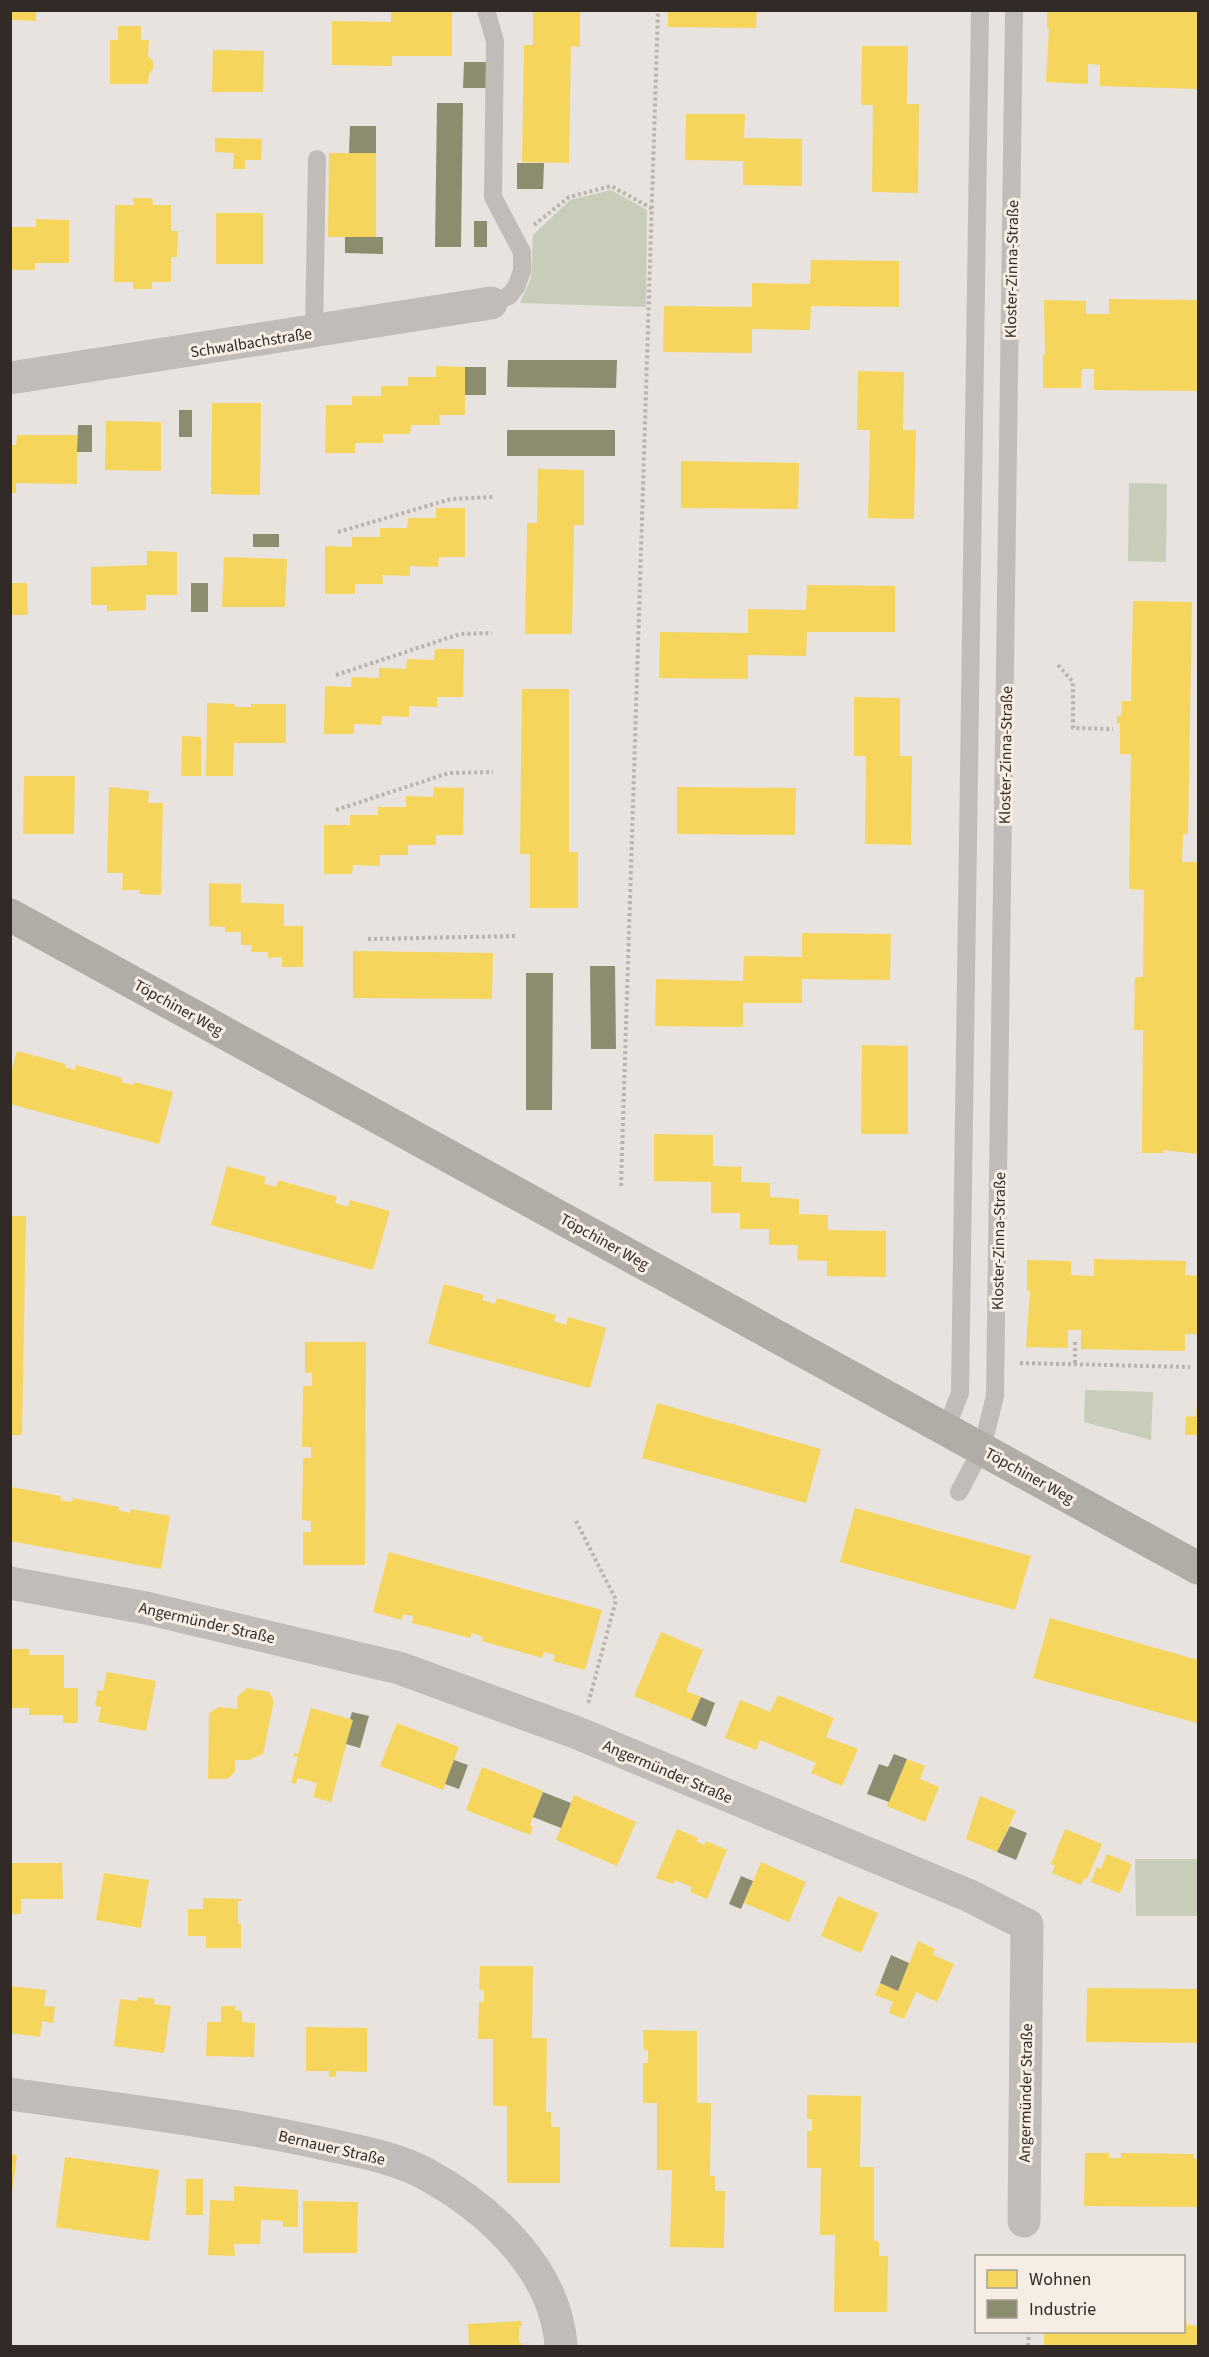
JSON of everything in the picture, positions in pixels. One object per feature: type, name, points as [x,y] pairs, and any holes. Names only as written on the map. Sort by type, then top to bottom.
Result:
[{"type":"street","name":"Schwalbachstraße","points":[[10,378],[491,303]]},
{"type":"street","name":"Töpchiner Weg","points":[[10,915],[1198,1568]]},
{"type":"street","name":"Angermünder Straße","points":[[10,1583],[146,1608],[399,1668],[574,1732],[970,1896],[1027,1925],[1024,2221]]},
{"type":"street","name":"Bernauer Straße","points":[[10,2094],[254,2129],[355,2151],[425,2173],[490,2221],[527,2258],[553,2304],[561,2346]]},
{"type":"lane","points":[[486,10],[495,41],[493,197],[522,252],[522,271],[516,287],[509,296],[491,303]]},
{"type":"lane","points":[[946,1429],[960,1393],[980,10]]},
{"type":"lane","name":"Kloster-Zinna-Straße","points":[[959,1492],[982,1448],[994,1396],[1014,10]]},
{"type":"lane","points":[[314,332],[317,159]]},
{"type":"path","points":[[621,1186],[658,10]]},
{"type":"path","points":[[515,241],[568,197],[611,186],[653,208]]},
{"type":"path","points":[[338,532],[451,499],[492,497]]},
{"type":"path","points":[[336,675],[460,634],[492,633]]},
{"type":"path","points":[[1058,664],[1073,682],[1073,728],[1113,729]]},
{"type":"path","points":[[336,810],[449,773],[493,772]]},
{"type":"path","points":[[368,939],[516,936]]},
{"type":"path","points":[[1075,1342],[1075,1364]]},
{"type":"path","points":[[995,1363],[1190,1367]]},
{"type":"path","points":[[576,1521],[615,1600],[584,1716]]},
{"type":"green space","points":[[611,190],[647,210],[646,307],[520,303],[531,278],[533,235],[570,200]]},
{"type":"green space","points":[[1129,483],[1167,484],[1166,562],[1128,561]]},
{"type":"green space","points":[[1085,1390],[1153,1392],[1151,1440],[1084,1422]]},
{"type":"green space","points":[[1135,1859],[1198,1859],[1198,1916],[1136,1916]]},
{"type":"building: Wohnen","points":[[10,10],[36,10],[36,21],[10,20]]},
{"type":"building: Wohnen","points":[[533,10],[580,10],[580,47],[571,46],[569,163],[522,162],[524,45],[533,45]]},
{"type":"building: Wohnen","points":[[668,10],[757,10],[756,28],[668,27]]},
{"type":"building: Wohnen","points":[[1047,10],[1198,10],[1198,89],[1100,86],[1100,65],[1088,64],[1088,84],[1046,82],[1049,28],[1047,28]]},
{"type":"building: Wohnen","points":[[391,12],[452,12],[452,56],[392,56],[392,66],[332,65],[332,21],[391,22]]},
{"type":"building: Wohnen","points":[[118,26],[141,26],[141,40],[149,40],[148,56],[153,61],[153,69],[149,74],[148,84],[110,84],[110,40],[118,40]]},
{"type":"building: Wohnen","points":[[862,46],[908,46],[907,104],[919,104],[918,193],[872,192],[873,105],[861,105]]},
{"type":"building: Wohnen","points":[[213,50],[264,51],[263,92],[212,92]]},
{"type":"building: Wohnen","points":[[686,114],[745,114],[744,138],[802,139],[802,186],[743,185],[743,161],[685,160]]},
{"type":"building: Wohnen","points":[[215,138],[262,139],[261,160],[245,160],[245,169],[233,169],[234,153],[215,152]]},
{"type":"building: Wohnen","points":[[329,153],[376,153],[376,237],[328,237]]},
{"type":"building: Wohnen","points":[[133,198],[152,198],[153,205],[171,205],[171,231],[178,231],[177,257],[171,257],[171,282],[152,282],[152,289],[133,289],[133,282],[114,282],[115,205],[134,205]]},
{"type":"building: Wohnen","points":[[216,213],[263,213],[263,264],[216,264]]},
{"type":"building: Wohnen","points":[[36,219],[69,220],[69,263],[35,263],[35,270],[10,270],[10,227],[36,227]]},
{"type":"building: Wohnen","points":[[811,260],[899,261],[899,307],[811,306],[810,330],[752,329],[752,353],[663,352],[664,306],[752,307],[752,283],[810,284]]},
{"type":"building: Wohnen","points":[[1109,299],[1198,300],[1198,391],[1094,390],[1094,369],[1082,369],[1081,388],[1043,388],[1044,300],[1086,301],[1086,314],[1109,314]]},
{"type":"building: Wohnen","points":[[436,366],[465,367],[465,415],[439,415],[440,425],[411,425],[410,434],[383,434],[383,443],[355,443],[355,453],[325,453],[326,405],[352,405],[352,396],[381,396],[381,386],[408,386],[408,377],[436,377]]},
{"type":"building: Wohnen","points":[[858,371],[904,372],[903,430],[916,430],[914,519],[868,518],[870,430],[857,430]]},
{"type":"building: Wohnen","points":[[212,403],[261,403],[260,495],[211,494]]},
{"type":"building: Wohnen","points":[[106,421],[161,422],[161,471],[105,470]]},
{"type":"building: Wohnen","points":[[17,435],[77,435],[77,484],[16,483],[16,493],[10,493],[10,445],[16,445]]},
{"type":"building: Wohnen","points":[[681,461],[799,463],[798,509],[681,508]]},
{"type":"building: Wohnen","points":[[538,469],[584,470],[584,525],[574,525],[572,634],[525,634],[527,523],[537,523]]},
{"type":"building: Wohnen","points":[[436,508],[465,508],[465,557],[439,557],[438,567],[410,566],[410,576],[382,575],[383,584],[355,584],[355,594],[325,594],[325,546],[352,547],[352,537],[380,537],[380,528],[407,528],[408,518],[436,518]]},
{"type":"building: Wohnen","points":[[147,551],[177,552],[177,595],[146,595],[146,610],[107,611],[107,605],[91,605],[91,567],[147,565]]},
{"type":"building: Wohnen","points":[[224,557],[287,559],[285,607],[222,607]]},
{"type":"building: Wohnen","points":[[10,583],[27,583],[28,615],[10,615]]},
{"type":"building: Wohnen","points":[[807,585],[895,586],[895,632],[807,632],[806,656],[748,655],[748,679],[659,678],[660,632],[748,633],[748,609],[806,610]]},
{"type":"building: Wohnen","points":[[1133,601],[1192,602],[1188,834],[1183,834],[1182,862],[1198,862],[1198,1154],[1163,1150],[1164,1153],[1142,1153],[1143,1030],[1134,1030],[1135,977],[1143,977],[1144,890],[1129,889],[1131,754],[1120,754],[1120,724],[1117,724],[1117,716],[1121,716],[1122,701],[1131,701]]},
{"type":"building: Wohnen","points":[[435,649],[464,649],[463,697],[437,697],[437,707],[409,706],[409,717],[382,716],[381,725],[354,724],[354,734],[324,734],[325,686],[351,687],[352,677],[379,678],[379,668],[406,669],[407,659],[434,660]]},
{"type":"building: Wohnen","points":[[522,689],[569,689],[569,852],[578,852],[578,908],[530,908],[530,854],[520,854]]},
{"type":"building: Wohnen","points":[[854,697],[900,698],[900,756],[912,756],[911,845],[865,844],[866,756],[854,756]]},
{"type":"building: Wohnen","points":[[207,703],[235,704],[234,707],[251,707],[251,704],[286,704],[286,743],[234,743],[233,776],[206,776]]},
{"type":"building: Wohnen","points":[[182,736],[201,737],[201,776],[181,776]]},
{"type":"building: Wohnen","points":[[24,776],[75,776],[74,834],[23,834]]},
{"type":"building: Wohnen","points":[[109,787],[149,791],[148,803],[163,803],[161,895],[139,894],[140,890],[122,890],[123,873],[107,873]]},
{"type":"building: Wohnen","points":[[434,787],[464,788],[463,835],[436,835],[436,845],[408,845],[408,855],[380,855],[380,866],[353,865],[352,874],[324,874],[324,825],[350,825],[350,815],[378,815],[378,807],[406,807],[406,796],[433,797]]},
{"type":"building: Wohnen","points":[[677,787],[796,788],[795,835],[677,834]]},
{"type":"building: Wohnen","points":[[209,883],[241,884],[241,903],[284,904],[284,926],[303,926],[303,967],[282,967],[282,957],[268,958],[268,952],[251,952],[252,945],[241,945],[241,932],[225,932],[225,927],[209,926]]},
{"type":"building: Wohnen","points":[[802,933],[891,934],[890,980],[802,979],[802,1003],[743,1003],[743,1027],[655,1026],[656,979],[743,981],[744,956],[802,957]]},
{"type":"building: Wohnen","points":[[353,951],[493,953],[492,999],[353,998]]},
{"type":"building: Wohnen","points":[[862,1045],[908,1046],[908,1134],[861,1134]]},
{"type":"building: Wohnen","points":[[17,1051],[66,1064],[65,1067],[75,1070],[76,1065],[122,1078],[121,1082],[133,1085],[134,1082],[173,1092],[159,1144],[10,1104],[10,1075]]},
{"type":"building: Wohnen","points":[[654,1134],[713,1135],[713,1166],[742,1167],[741,1182],[770,1183],[770,1197],[799,1199],[799,1214],[828,1215],[828,1230],[886,1231],[886,1277],[827,1276],[827,1261],[797,1260],[798,1245],[769,1245],[769,1229],[740,1229],[740,1213],[711,1213],[711,1182],[654,1181]]},
{"type":"building: Wohnen","points":[[227,1166],[266,1177],[264,1184],[276,1187],[278,1180],[337,1197],[335,1203],[348,1207],[350,1200],[390,1211],[373,1270],[211,1225]]},
{"type":"building: Wohnen","points":[[10,1216],[26,1216],[22,1435],[10,1435]]},
{"type":"building: Wohnen","points":[[1094,1259],[1186,1261],[1185,1275],[1198,1276],[1198,1334],[1185,1334],[1185,1351],[1081,1349],[1081,1330],[1068,1330],[1068,1348],[1026,1347],[1030,1291],[1027,1290],[1027,1260],[1071,1261],[1071,1275],[1094,1276]]},
{"type":"building: Wohnen","points":[[444,1284],[484,1295],[482,1300],[495,1304],[497,1298],[556,1315],[554,1321],[566,1325],[568,1317],[606,1328],[590,1388],[428,1344]]},
{"type":"building: Wohnen","points":[[305,1342],[366,1342],[365,1565],[303,1565],[303,1532],[311,1532],[311,1521],[302,1520],[303,1458],[311,1458],[311,1447],[302,1447],[303,1386],[312,1386],[312,1373],[305,1373]]},
{"type":"building: Wohnen","points":[[1197,1402],[1198,1435],[1185,1435],[1186,1416],[1196,1417]]},
{"type":"building: Wohnen","points":[[657,1403],[821,1449],[806,1503],[642,1458]]},
{"type":"building: Wohnen","points":[[12,1487],[61,1496],[60,1500],[72,1502],[73,1498],[119,1507],[118,1510],[130,1513],[131,1509],[170,1516],[161,1569],[10,1541]]},
{"type":"building: Wohnen","points":[[855,1508],[1031,1556],[1015,1610],[840,1562]]},
{"type":"building: Wohnen","points":[[389,1552],[602,1610],[585,1670],[553,1661],[555,1655],[544,1652],[542,1658],[482,1641],[483,1637],[472,1633],[470,1638],[412,1623],[413,1616],[403,1614],[402,1620],[373,1612]]},
{"type":"building: Wohnen","points":[[1050,1618],[1198,1660],[1197,1723],[1033,1678]]},
{"type":"building: Wohnen","points":[[661,1632],[703,1650],[686,1691],[701,1697],[691,1720],[634,1696]]},
{"type":"building: Wohnen","points":[[10,1649],[29,1649],[29,1655],[64,1655],[64,1688],[78,1688],[78,1723],[63,1723],[63,1715],[29,1715],[29,1708],[10,1708]]},
{"type":"building: Wohnen","points":[[107,1672],[156,1681],[146,1731],[98,1722],[101,1707],[95,1706],[98,1690],[103,1691]]},
{"type":"building: Wohnen","points":[[247,1688],[269,1692],[274,1701],[263,1754],[249,1760],[235,1760],[235,1772],[227,1779],[208,1779],[209,1713],[219,1707],[237,1709],[238,1696]]},
{"type":"building: Wohnen","points":[[778,1695],[834,1718],[826,1737],[858,1749],[842,1786],[811,1773],[816,1763],[760,1740],[756,1750],[725,1738],[740,1700],[770,1712]]},
{"type":"building: Wohnen","points":[[311,1708],[353,1720],[331,1802],[313,1797],[317,1783],[297,1778],[296,1784],[291,1783],[298,1757],[294,1756],[294,1753],[298,1754]]},
{"type":"building: Wohnen","points":[[397,1723],[459,1747],[443,1790],[380,1766]]},
{"type":"building: Wohnen","points":[[907,1759],[925,1766],[920,1779],[939,1787],[925,1822],[887,1806]]},
{"type":"building: Wohnen","points":[[482,1767],[543,1791],[530,1825],[533,1827],[530,1835],[466,1810]]},
{"type":"building: Wohnen","points":[[574,1795],[636,1822],[617,1866],[556,1840]]},
{"type":"building: Wohnen","points":[[980,1796],[1016,1811],[997,1852],[966,1839]]},
{"type":"building: Wohnen","points":[[677,1829],[698,1838],[696,1841],[704,1845],[706,1841],[727,1850],[707,1899],[690,1892],[692,1887],[675,1880],[673,1884],[656,1878]]},
{"type":"building: Wohnen","points":[[1065,1829],[1102,1844],[1087,1879],[1084,1878],[1081,1885],[1052,1873],[1055,1866],[1051,1864]]},
{"type":"building: Wohnen","points":[[1107,1854],[1132,1864],[1120,1893],[1091,1882],[1097,1867],[1101,1869]]},
{"type":"building: Wohnen","points":[[761,1862],[806,1882],[789,1922],[744,1903]]},
{"type":"building: Wohnen","points":[[10,1863],[62,1863],[63,1899],[21,1899],[21,1914],[10,1914]]},
{"type":"building: Wohnen","points":[[104,1873],[149,1880],[141,1928],[96,1920]]},
{"type":"building: Wohnen","points":[[838,1896],[878,1913],[861,1953],[821,1936]]},
{"type":"building: Wohnen","points":[[203,1898],[242,1899],[238,1901],[241,1948],[206,1948],[206,1936],[188,1936],[188,1909],[203,1909]]},
{"type":"building: Wohnen","points":[[918,1941],[935,1949],[933,1955],[954,1964],[937,2002],[916,1992],[904,2019],[889,2013],[893,2002],[875,1995],[880,1983],[898,1991]]},
{"type":"building: Wohnen","points":[[480,1966],[533,1966],[532,2038],[547,2038],[546,2112],[551,2112],[551,2127],[560,2127],[560,2183],[507,2183],[507,2106],[493,2106],[493,2039],[478,2039],[479,2002],[484,2002],[484,1990],[479,1990]]},
{"type":"building: Wohnen","points":[[10,1986],[46,1990],[44,2006],[55,2007],[53,2023],[42,2021],[40,2037],[10,2033]]},
{"type":"building: Wohnen","points":[[1087,1988],[1198,1989],[1198,2043],[1086,2042]]},
{"type":"building: Wohnen","points":[[138,1997],[155,1999],[154,2004],[171,2006],[164,2053],[114,2046],[120,1999],[137,2001]]},
{"type":"building: Wohnen","points":[[221,2006],[236,2006],[235,2010],[242,2011],[242,2022],[255,2023],[254,2057],[206,2056],[207,2022],[221,2022]]},
{"type":"building: Wohnen","points":[[306,2027],[367,2028],[367,2072],[336,2071],[336,2077],[329,2077],[329,2071],[306,2071]]},
{"type":"building: Wohnen","points":[[643,2030],[697,2031],[697,2103],[711,2103],[710,2176],[715,2176],[715,2191],[725,2191],[724,2248],[670,2247],[672,2170],[657,2170],[657,2103],[643,2103],[643,2063],[648,2063],[648,2050],[644,2050]]},
{"type":"building: Wohnen","points":[[807,2095],[861,2096],[860,2167],[874,2167],[874,2241],[879,2241],[879,2256],[888,2256],[887,2312],[834,2312],[835,2235],[820,2235],[821,2168],[807,2168],[807,2131],[812,2131],[812,2119],[807,2119]]},
{"type":"building: Wohnen","points":[[1085,2153],[1109,2153],[1109,2158],[1121,2158],[1121,2153],[1194,2154],[1194,2159],[1198,2159],[1198,2207],[1084,2206]]},
{"type":"building: Wohnen","points":[[10,2154],[17,2155],[12,2192],[10,2192]]},
{"type":"building: Wohnen","points":[[65,2157],[159,2170],[149,2241],[56,2227]]},
{"type":"building: Wohnen","points":[[186,2179],[203,2179],[203,2215],[186,2215]]},
{"type":"building: Wohnen","points":[[234,2186],[298,2190],[298,2227],[283,2227],[283,2221],[261,2220],[260,2244],[234,2244],[235,2256],[208,2255],[210,2200],[234,2201]]},
{"type":"building: Wohnen","points":[[303,2201],[358,2202],[357,2253],[303,2253]]},
{"type":"building: Wohnen","points":[[1185,2318],[1187,2325],[1198,2326],[1198,2346],[1044,2346],[1044,2333],[1185,2333]]},
{"type":"building: Wohnen","points":[[522,2321],[522,2326],[519,2326],[519,2343],[522,2343],[522,2346],[469,2346],[468,2324]]},
{"type":"building: Industrie","points":[[464,62],[489,62],[489,88],[463,88]]},
{"type":"building: Industrie","points":[[437,103],[463,103],[461,247],[435,247]]},
{"type":"building: Industrie","points":[[350,126],[376,126],[376,153],[349,153]]},
{"type":"building: Industrie","points":[[517,163],[544,163],[543,189],[517,189]]},
{"type":"building: Industrie","points":[[474,221],[487,221],[487,247],[474,247]]},
{"type":"building: Industrie","points":[[345,237],[383,237],[383,254],[345,253]]},
{"type":"building: Industrie","points":[[508,360],[617,360],[616,388],[507,387]]},
{"type":"building: Industrie","points":[[465,367],[486,367],[486,395],[465,395]]},
{"type":"building: Industrie","points":[[179,410],[192,410],[192,437],[179,437]]},
{"type":"building: Industrie","points":[[78,425],[92,425],[92,452],[77,452]]},
{"type":"building: Industrie","points":[[507,430],[615,430],[615,456],[507,456]]},
{"type":"building: Industrie","points":[[253,534],[279,534],[279,547],[253,547]]},
{"type":"building: Industrie","points":[[191,583],[208,583],[208,612],[191,612]]},
{"type":"building: Industrie","points":[[590,966],[615,966],[616,1049],[591,1049]]},
{"type":"building: Industrie","points":[[526,973],[553,973],[552,1110],[526,1110]]},
{"type":"building: Industrie","points":[[701,1697],[715,1703],[706,1727],[691,1720]]},
{"type":"building: Industrie","points":[[352,1712],[369,1716],[360,1748],[346,1744],[353,1720],[350,1719]]},
{"type":"building: Industrie","points":[[894,1754],[907,1759],[889,1802],[867,1794],[879,1764],[888,1767]]},
{"type":"building: Industrie","points":[[454,1760],[468,1765],[459,1789],[445,1784]]},
{"type":"building: Industrie","points":[[543,1792],[571,1803],[561,1828],[533,1817]]},
{"type":"building: Industrie","points":[[1010,1826],[1027,1833],[1016,1860],[997,1852]]},
{"type":"building: Industrie","points":[[741,1876],[753,1881],[741,1909],[729,1904]]},
{"type":"building: Industrie","points":[[891,1955],[909,1963],[898,1991],[880,1983]]}]
